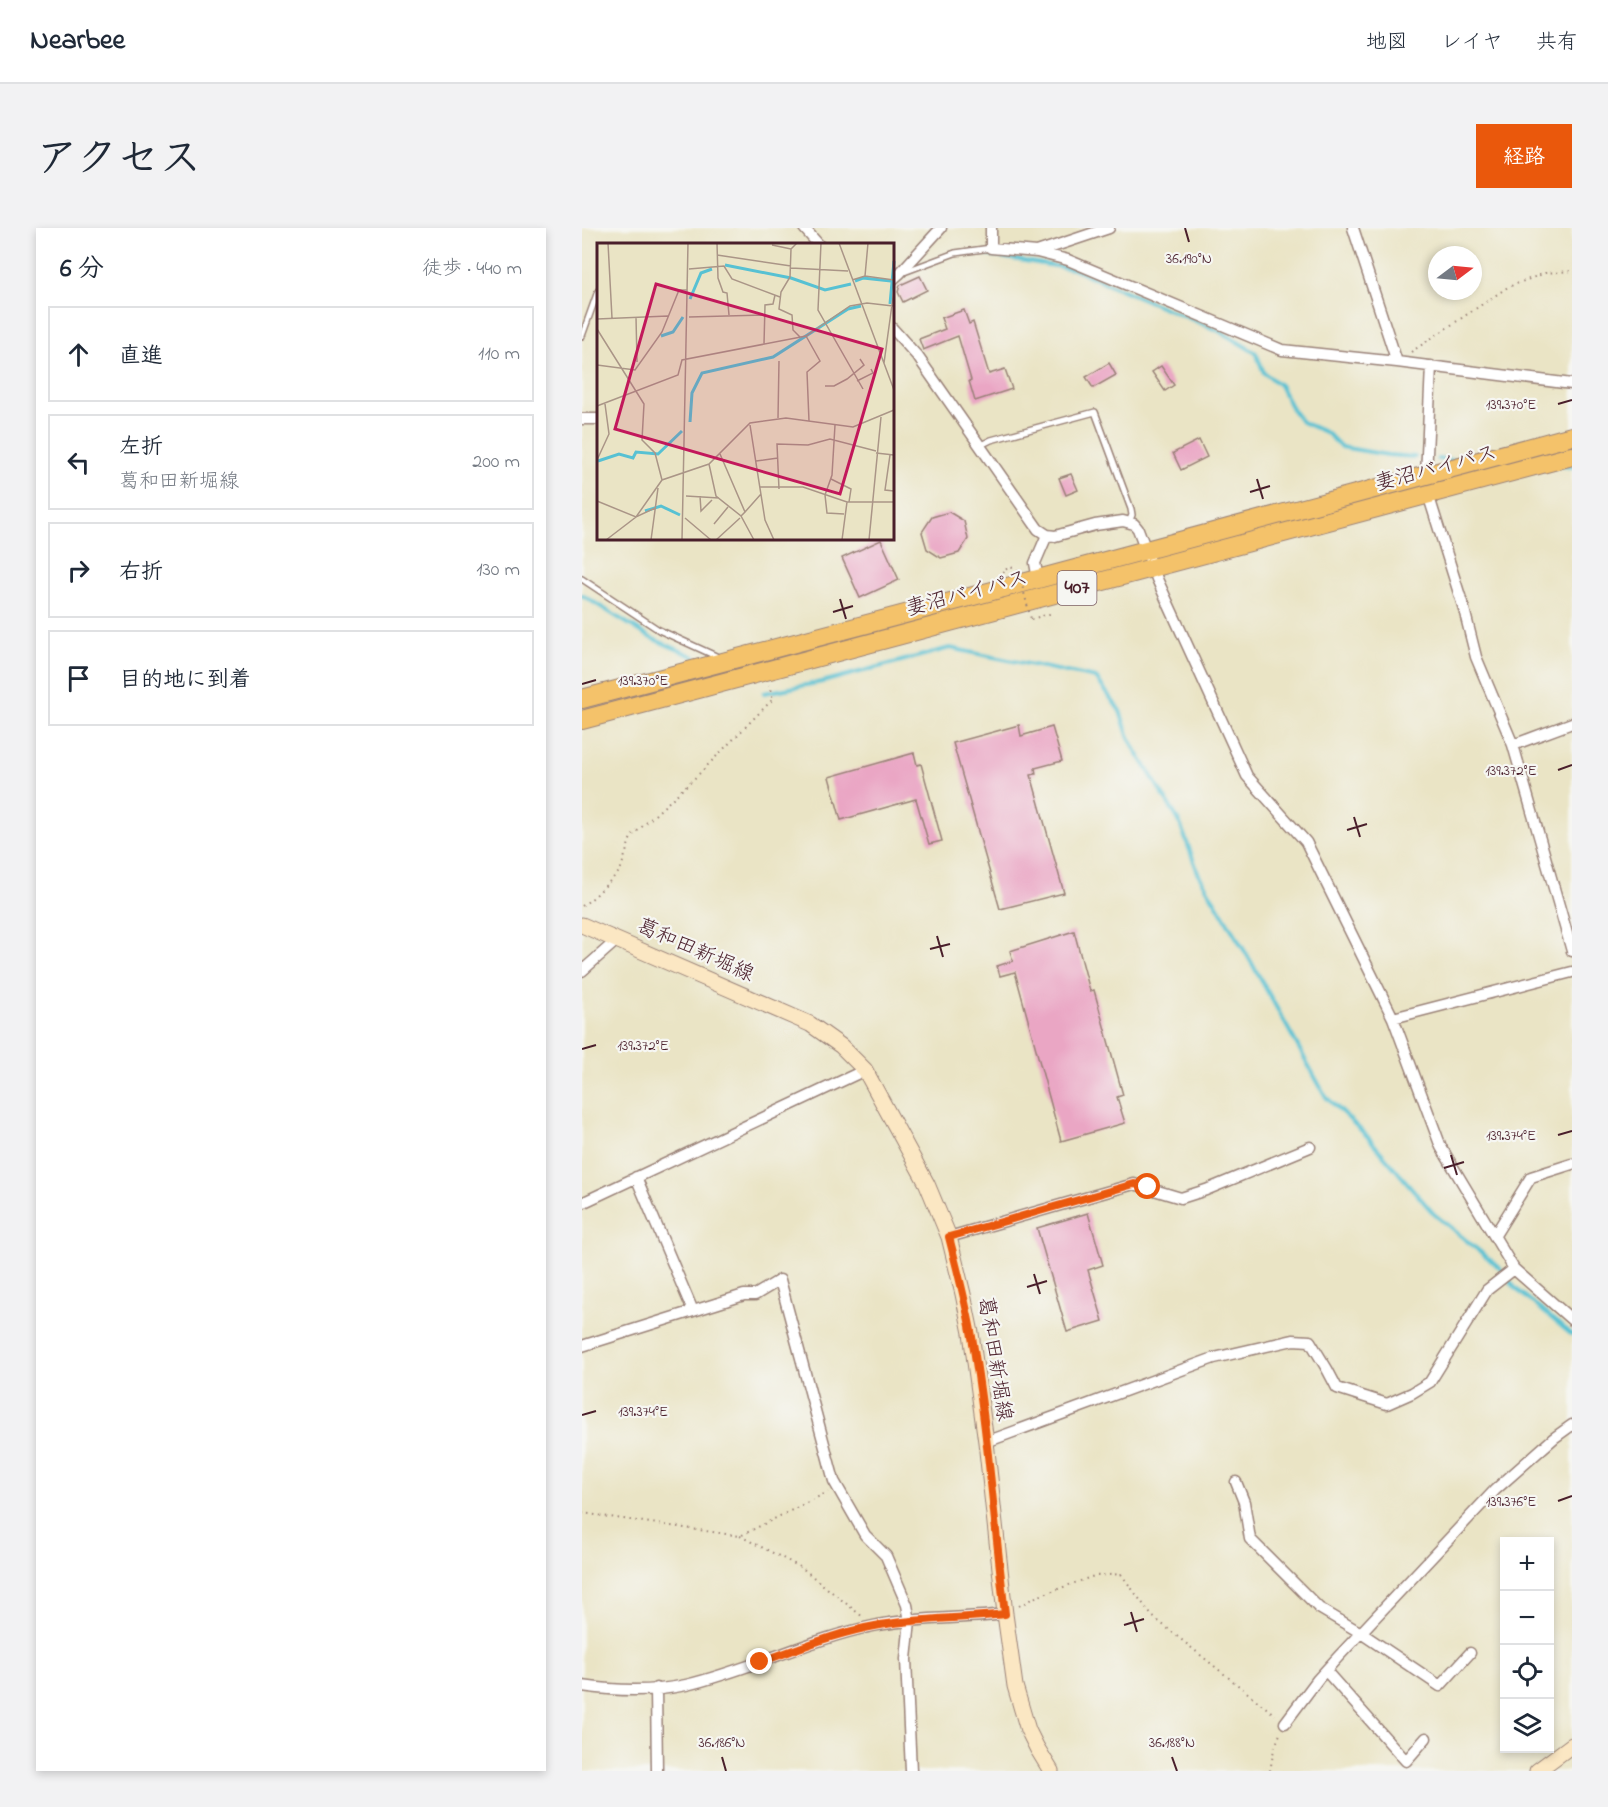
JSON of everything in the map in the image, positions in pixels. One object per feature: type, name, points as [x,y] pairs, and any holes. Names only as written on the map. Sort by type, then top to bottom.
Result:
[{"type":"highway","name":"妻沼バイパス","points":[[582,720],[1152,568],[1427,485],[1572,436]]},
{"type":"highway","name":"妻沼バイパス","points":[[582,699],[1146,550],[1427,485],[1572,456]]},
{"type":"main road","name":"葛和田新堀線","points":[[582,925],[810,1024],[841,1046],[865,1070],[927,1184],[949,1237],[971,1333],[1015,1686],[1019,1706],[1028,1730],[1051,1771]]},
{"type":"main road","points":[[1537,1771],[1572,1745]]},
{"type":"street","points":[[804,228],[817,243]]},
{"type":"street","points":[[896,277],[941,228]]},
{"type":"street","points":[[991,228],[991,248],[1037,252],[1068,260],[1282,350],[1572,384]]},
{"type":"street","points":[[1037,252],[1109,228]]},
{"type":"street","points":[[1353,228],[1397,362]]},
{"type":"street","points":[[894,330],[918,357],[1038,530],[1055,536],[1095,525],[1123,521],[1129,522],[1138,529],[1152,568],[1247,776],[1306,842],[1393,1018],[1441,1147],[1514,1269],[1572,1320]]},
{"type":"street","points":[[1431,366],[1427,485],[1476,657],[1513,745],[1572,951]]},
{"type":"street","points":[[1038,579],[1035,562],[1047,535]]},
{"type":"street","points":[[1513,745],[1572,723]]},
{"type":"street","points":[[582,971],[617,940]]},
{"type":"street","points":[[1393,1018],[1572,972]]},
{"type":"street","points":[[582,1203],[865,1070]]},
{"type":"street","points":[[949,1237],[1134,1184],[1181,1197],[1206,1190],[1310,1147]]},
{"type":"street","points":[[1495,1234],[1532,1177],[1572,1164]]},
{"type":"street","points":[[636,1177],[693,1311]]},
{"type":"street","points":[[986,1442],[1214,1358],[1293,1340],[1310,1341],[1337,1388],[1387,1404],[1412,1394],[1430,1382],[1460,1330],[1487,1290],[1514,1269]]},
{"type":"street","points":[[582,1346],[744,1295],[755,1295],[780,1280],[834,1481],[865,1535],[886,1556],[907,1605],[910,1620],[906,1659],[911,1771]]},
{"type":"street","points":[[1285,1723],[1326,1671],[1495,1490],[1572,1425]]},
{"type":"street","points":[[1236,1482],[1244,1502],[1250,1539],[1319,1608],[1440,1686],[1470,1653]]},
{"type":"street","points":[[582,1686],[634,1690],[685,1685],[726,1674],[834,1636],[874,1626],[910,1620],[1005,1614]]},
{"type":"street","points":[[1326,1671],[1406,1761],[1426,1738]]},
{"type":"street","points":[[656,1688],[657,1771]]},
{"type":"lane","points":[[896,277],[955,253],[991,248]]},
{"type":"lane","points":[[582,336],[597,294]]},
{"type":"lane","points":[[979,446],[991,440],[1095,412],[1131,509],[1132,515],[1129,522]]},
{"type":"lane","points":[[582,579],[659,630],[726,661]]},
{"type":"path","points":[[1397,362],[1508,287],[1545,273],[1572,271]]},
{"type":"path","points":[[1018,570],[1031,619],[1053,613]]},
{"type":"path","points":[[582,906],[620,871],[631,837],[700,773],[773,699],[765,670]]},
{"type":"path","points":[[740,1536],[837,1488]]},
{"type":"path","points":[[582,1513],[740,1536],[802,1568],[874,1626]]},
{"type":"path","points":[[1005,1614],[1033,1598],[1094,1576],[1121,1574],[1152,1616],[1285,1723],[1274,1749],[1270,1771]]},
{"type":"building","points":[[920,276],[927,290],[903,302],[898,292],[900,285]]},
{"type":"building","points":[[964,310],[969,324],[973,322],[989,374],[1005,369],[1012,389],[975,401],[958,336],[923,350],[919,339],[945,329],[941,318]]},
{"type":"building","points":[[1109,363],[1116,375],[1093,388],[1086,377]]},
{"type":"building","points":[[1161,366],[1174,385],[1165,391],[1152,372]]},
{"type":"building","points":[[1199,440],[1207,457],[1181,470],[1173,453]]},
{"type":"building","points":[[1071,474],[1078,490],[1066,495],[1059,478]]},
{"type":"building","points":[[949,512],[964,521],[968,539],[959,553],[941,558],[927,549],[922,532],[932,517]]},
{"type":"building","points":[[881,540],[899,580],[860,598],[842,558]]},
{"type":"building","points":[[1019,725],[1021,736],[1052,727],[1062,761],[1035,768],[1036,774],[1031,775],[1064,893],[1000,909],[953,743]]},
{"type":"building","points":[[914,753],[917,765],[921,764],[942,841],[929,844],[916,799],[841,820],[829,777]]},
{"type":"building","points":[[1074,931],[1090,991],[1094,990],[1123,1095],[1117,1097],[1125,1123],[1061,1141],[1015,972],[1000,976],[997,966],[1013,961],[1010,951]]},
{"type":"building","points":[[1088,1213],[1103,1265],[1088,1270],[1103,1321],[1067,1332],[1037,1228]]},
{"type":"waterway","points":[[988,255],[1073,269],[1221,332],[1256,353],[1264,373],[1280,385],[1292,409],[1302,422],[1327,433],[1341,447],[1415,457]]},
{"type":"waterway","points":[[1438,459],[1452,460]]},
{"type":"waterway","points":[[1562,466],[1572,467]]},
{"type":"waterway","points":[[582,595],[651,638],[695,657]]},
{"type":"waterway","points":[[764,693],[822,682],[950,648],[1096,678],[1120,711],[1136,751],[1179,821],[1199,875],[1250,960],[1326,1097],[1367,1136],[1434,1214],[1500,1268],[1515,1288],[1572,1335]]},
{"type":"route","points":[[760,1662],[834,1636],[874,1626],[910,1620],[1005,1614],[971,1333],[949,1237],[1134,1184],[1148,1187]]}]
